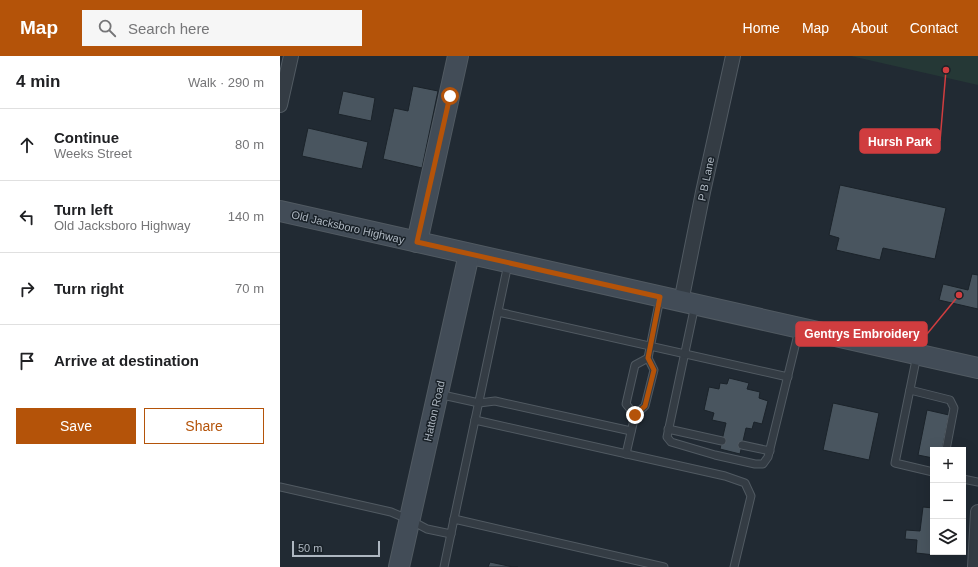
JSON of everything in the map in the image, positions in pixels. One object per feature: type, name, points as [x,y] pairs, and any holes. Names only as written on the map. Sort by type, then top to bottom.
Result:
[{"type":"main road","points":[[417,242],[458,56]]},
{"type":"main road","name":"Old Jacksboro Highway","points":[[280,211],[978,368]]},
{"type":"main road","name":"Hatton Road","points":[[399,567],[469,254]]},
{"type":"street","points":[[280,105],[291,56]]},
{"type":"street","name":"P B Lane","points":[[688,303],[703,192],[734,56]]},
{"type":"street","points":[[975,567],[978,512]]},
{"type":"lane","points":[[444,567],[509,263]]},
{"type":"lane","points":[[626,454],[635,415],[645,406],[654,370],[648,358],[660,297]]},
{"type":"lane","points":[[688,303],[684,353],[667,437],[671,442],[714,455],[755,464],[763,464],[768,457],[799,328]]},
{"type":"lane","points":[[498,312],[788,377]]},
{"type":"lane","points":[[917,354],[895,463],[930,471]]},
{"type":"lane","points":[[635,415],[626,404],[635,365],[648,358]]},
{"type":"lane","points":[[910,390],[950,400],[954,408],[947,447]]},
{"type":"lane","points":[[438,394],[479,403],[495,401],[631,431]]},
{"type":"lane","points":[[475,420],[725,476],[745,483],[751,496],[734,567]]},
{"type":"lane","points":[[668,429],[722,441]]},
{"type":"lane","points":[[742,446],[770,451]]},
{"type":"lane","points":[[966,480],[978,482]]},
{"type":"lane","points":[[280,488],[391,512],[427,529],[451,534]]},
{"type":"lane","points":[[454,520],[664,567]]},
{"type":"green space","points":[[851,56],[978,56],[978,85]]},
{"type":"building","points":[[413,86],[438,91],[422,168],[383,159],[394,108],[408,111]]},
{"type":"building","points":[[343,91],[375,98],[371,121],[338,114]]},
{"type":"building","points":[[308,128],[368,142],[362,169],[302,156]]},
{"type":"building","points":[[840,185],[946,208],[935,259],[883,248],[880,260],[836,250],[839,238],[829,235]]},
{"type":"building","points":[[972,274],[978,275],[978,309],[939,300],[943,284],[968,290]]},
{"type":"building","points":[[729,378],[749,383],[747,389],[760,392],[759,398],[768,401],[762,424],[754,422],[752,429],[746,428],[740,454],[720,449],[726,423],[712,420],[714,413],[704,410],[709,387],[719,389],[720,383],[727,384]]},
{"type":"building","points":[[833,403],[879,413],[869,460],[823,450]]},
{"type":"building","points":[[927,410],[949,415],[943,447],[930,447],[930,457],[918,455]]},
{"type":"building","points":[[923,507],[930,508],[930,554],[916,553],[917,540],[905,539],[906,530],[920,531]]},
{"type":"building","points":[[490,562],[513,567],[488,567]]},
{"type":"place","name":"Hursh Park","points":[[946,70]]},
{"type":"place","name":"Gentrys Embroidery","points":[[959,295]]},
{"type":"route","points":[[450,96],[417,242],[660,297],[648,358],[654,370],[645,406],[635,415]]}]
